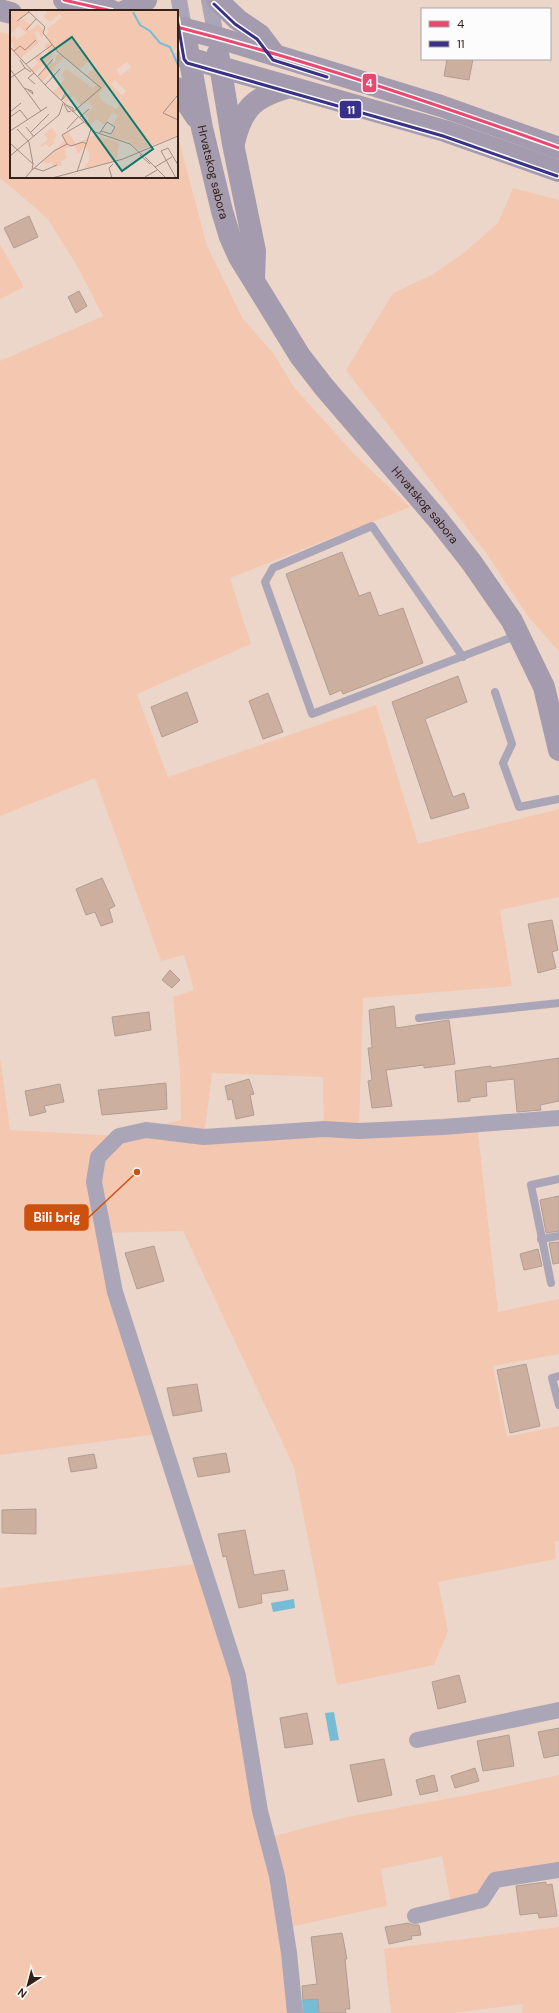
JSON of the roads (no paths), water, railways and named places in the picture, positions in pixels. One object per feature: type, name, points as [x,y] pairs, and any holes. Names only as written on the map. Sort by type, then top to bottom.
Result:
[{"type":"main road","points":[[64,0],[108,10]]},
{"type":"main road","points":[[128,10],[146,0]]},
{"type":"main road","points":[[217,0],[238,20],[260,35],[276,56]]},
{"type":"main road","points":[[0,10],[10,13]]},
{"type":"main road","points":[[180,28],[216,37],[441,106],[559,148]]},
{"type":"main road","name":"Hrvatskog sabora","points":[[180,28],[183,56],[230,237],[239,257],[254,280],[266,304],[300,356],[324,387],[444,527],[472,563],[512,621],[544,687],[559,750]]},
{"type":"main road","name":"Hrvatskog sabora","points":[[216,37],[233,144],[256,251],[254,280]]},
{"type":"main road","points":[[183,56],[445,131],[559,171]]},
{"type":"main road","points":[[233,144],[238,125],[244,113],[255,102],[270,92],[290,87]]},
{"type":"main road","points":[[178,89],[190,106],[202,128]]},
{"type":"street","points":[[179,0],[180,28]]},
{"type":"street","points":[[209,0],[216,37]]},
{"type":"street","points":[[295,2013],[289,1953],[276,1876],[260,1811],[238,1676],[115,1292],[94,1182],[98,1157],[119,1136],[146,1130],[204,1137],[324,1129],[359,1131],[443,1127],[559,1118]]},
{"type":"street","points":[[416,1740],[559,1710]]},
{"type":"street","points":[[415,1916],[482,1900],[495,1880],[559,1870]]},
{"type":"lane","points":[[463,656],[372,526],[273,568],[265,582],[312,714],[519,635]]},
{"type":"lane","points":[[495,692],[512,744],[503,763],[519,807],[559,799]]},
{"type":"lane","points":[[419,1018],[559,1003]]},
{"type":"lane","points":[[551,1283],[531,1185],[559,1179]]},
{"type":"lane","points":[[541,1239],[559,1236]]},
{"type":"lane","points":[[559,1376],[552,1378],[559,1405]]},
{"type":"water","points":[[294,1599],[295,1608],[273,1612],[271,1603]]},
{"type":"water","points":[[334,1712],[339,1740],[330,1741],[325,1713]]},
{"type":"water","points":[[318,1999],[319,2013],[303,2013],[302,2000]]},
{"type":"place","name":"Bili brig","points":[[137,1172]]}]
